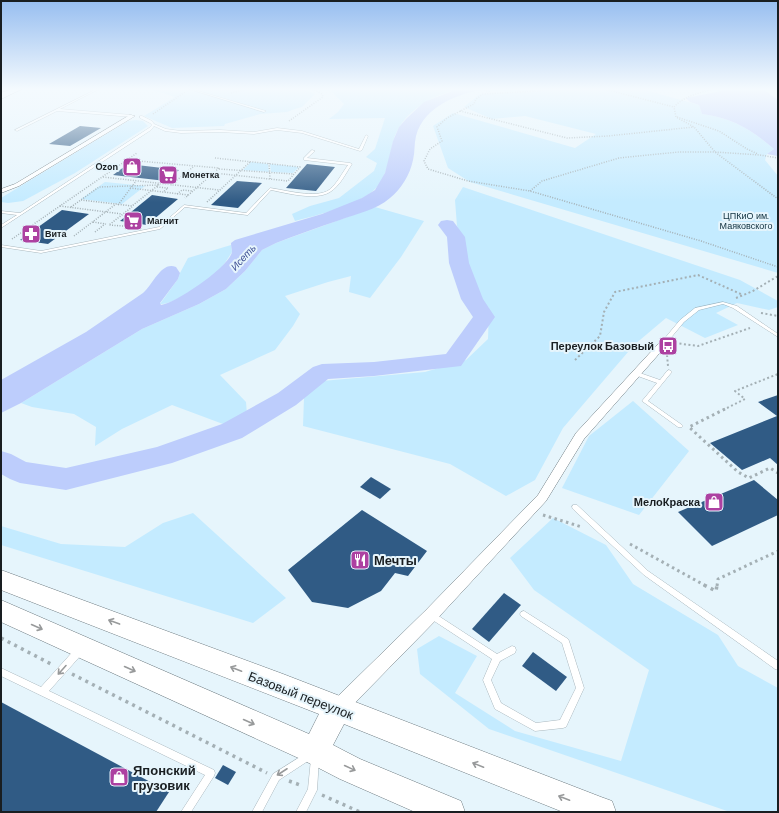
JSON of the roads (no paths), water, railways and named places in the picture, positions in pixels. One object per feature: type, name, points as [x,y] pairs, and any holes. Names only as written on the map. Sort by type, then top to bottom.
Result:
[{"type":"main road","name":"Базовый переулок","points":[[1,580],[601,812]]},
{"type":"main road","points":[[1,611],[315,751],[350,769],[450,812]]},
{"type":"main road","points":[[315,751],[337,709]]},
{"type":"street","points":[[1,191],[17,185],[114,127]]},
{"type":"street","points":[[337,709],[431,615],[542,498],[580,436],[637,374],[663,343]]},
{"type":"lane","points":[[16,130],[22,127]]},
{"type":"lane","points":[[1,227],[152,127]]},
{"type":"lane","points":[[158,127],[165,130],[181,132],[220,131],[254,133],[277,129],[302,132],[360,150],[367,136]]},
{"type":"lane","points":[[1,246],[41,252],[160,228],[184,206],[247,214],[270,189],[315,194],[323,193],[329,191],[350,164],[305,159],[313,151]]},
{"type":"lane","points":[[1,212],[20,214]]},
{"type":"lane","points":[[663,343],[682,321],[698,309],[723,304],[735,307],[778,336]]},
{"type":"lane","points":[[669,372],[645,401],[680,426]]},
{"type":"lane","points":[[637,374],[661,382]]},
{"type":"lane","points":[[575,507],[646,572],[778,666]]},
{"type":"lane","points":[[512,650],[497,658],[487,680],[498,706],[535,727],[563,724],[580,688],[565,641],[524,614]]},
{"type":"lane","points":[[431,615],[497,658]]},
{"type":"lane","points":[[42,692],[82,647]]},
{"type":"lane","points":[[1,672],[211,773],[186,812]]},
{"type":"lane","points":[[257,812],[276,777],[315,751]]},
{"type":"lane","points":[[302,812],[312,790],[315,751]]},
{"type":"water","name":"Исеть","points":[[399,127],[420,127],[416,136],[412,166],[398,190],[379,206],[276,243],[262,250],[245,271],[226,289],[199,304],[142,329],[21,403],[1,413],[1,380],[86,332],[143,293],[166,267],[176,267],[180,273],[178,279],[160,303],[161,305],[178,298],[212,275],[229,259],[232,252],[231,243],[235,240],[322,214],[362,198],[375,190],[385,173],[393,141]]},
{"type":"water","points":[[743,127],[778,127],[778,156],[767,154],[774,149]]},
{"type":"waterway","points":[[1,461],[20,472],[66,479],[162,456],[232,431],[287,399],[322,372],[374,369],[453,361],[484,317],[472,299],[459,263],[456,237],[447,225]]},
{"type":"place","name":"Ozon","points":[[132,167]]},
{"type":"place","name":"Монетка","points":[[168,175]]},
{"type":"place","name":"Магнит","points":[[133,221]]},
{"type":"place","name":"Вита","points":[[31,234]]},
{"type":"place","name":"Переулок Базовый","points":[[668,346]]},
{"type":"place","name":"МелоКраска","points":[[714,502]]},
{"type":"place","name":"Мечты","points":[[360,560]]},
{"type":"place","name":"Японский грузовик","points":[[119,777]]},
{"type":"park label","name":"ЦПКиО им. Маяковского","points":[[746,222]]}]
